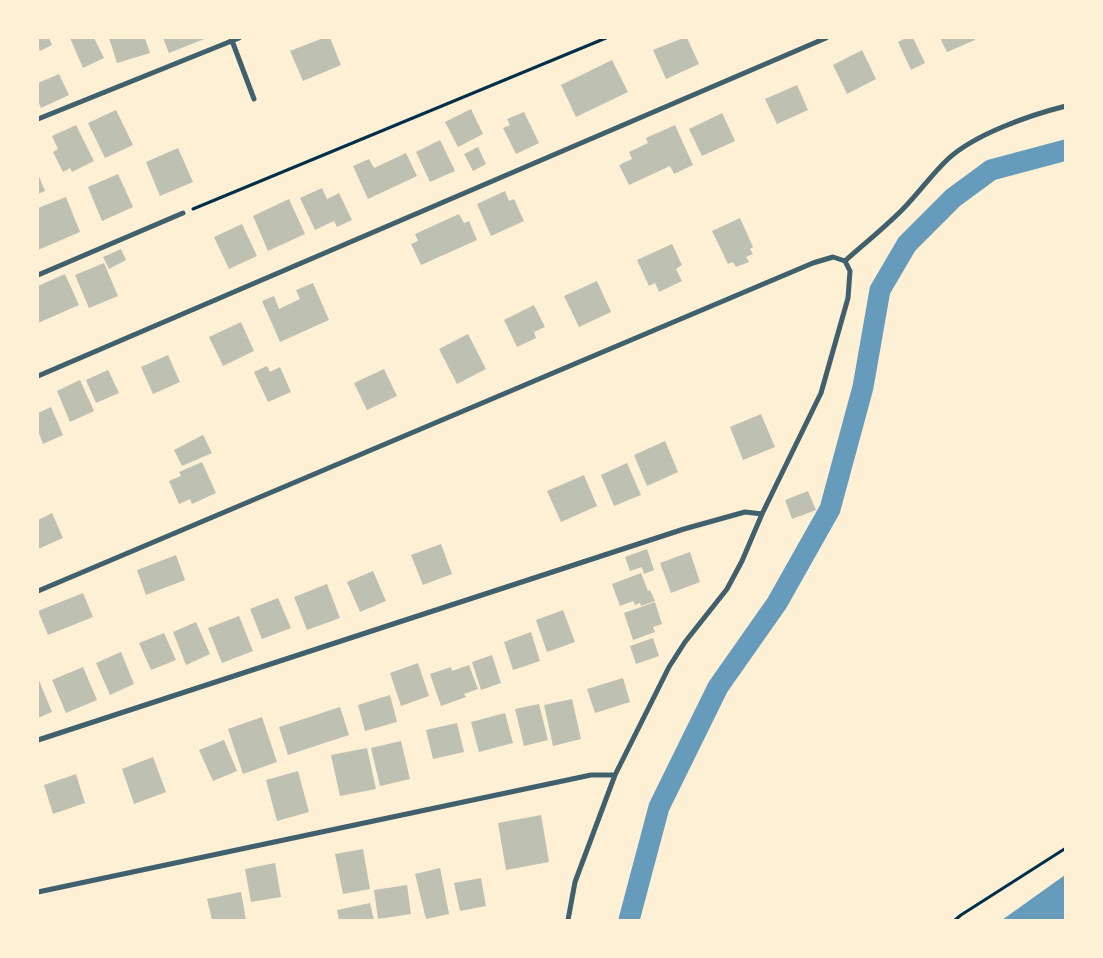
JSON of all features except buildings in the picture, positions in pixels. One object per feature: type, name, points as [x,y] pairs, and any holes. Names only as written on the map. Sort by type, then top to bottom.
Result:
[{"type":"street","points":[[38,119],[231,39],[239,38]]},
{"type":"street","points":[[38,376],[826,38]]},
{"type":"street","points":[[231,39],[254,99]]},
{"type":"street","points":[[845,260],[902,210],[949,159],[972,142],[1032,117],[1066,106]]},
{"type":"street","points":[[38,275],[183,213]]},
{"type":"street","points":[[38,591],[814,263],[833,257],[845,260]]},
{"type":"street","points":[[568,920],[575,882],[615,775],[669,667],[726,589],[742,561],[762,514],[820,393],[848,298],[850,272],[845,260]]},
{"type":"street","points":[[38,740],[684,529],[745,512],[762,514]]},
{"type":"street","points":[[38,892],[591,775],[615,775]]},
{"type":"path","points":[[183,213],[606,38]]},
{"type":"path","points":[[955,920],[1066,848]]},
{"type":"water","points":[[1065,875],[1065,920],[1002,920]]},
{"type":"waterway","points":[[629,920],[659,807],[718,687],[777,603],[830,509],[863,387],[880,290],[907,244],[953,198],[991,170],[1066,150]]}]
